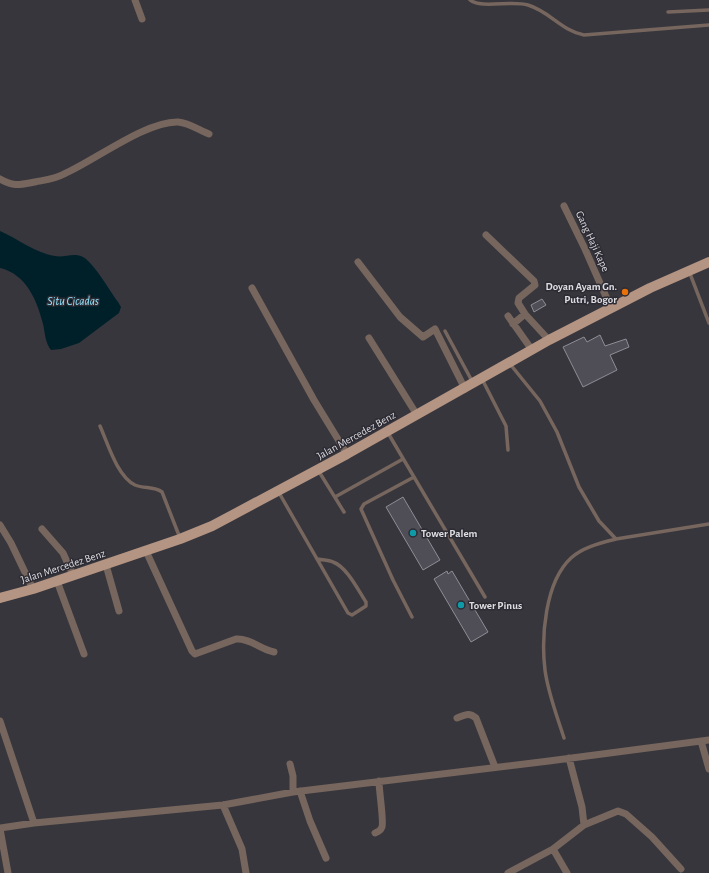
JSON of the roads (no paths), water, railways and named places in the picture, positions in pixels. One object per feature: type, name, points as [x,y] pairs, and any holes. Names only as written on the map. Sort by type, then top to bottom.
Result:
[{"type":"main road","name":"Jalan Mercedez Benz","points":[[0,598],[33,589],[180,540],[212,526],[318,470],[474,384],[549,340],[611,308],[689,270],[709,262]]},
{"type":"street","points":[[135,0],[142,19]]},
{"type":"street","points":[[0,179],[13,185],[20,186],[55,178],[66,174],[123,142],[166,123],[178,122],[188,124],[209,134]]},
{"type":"street","name":"Gang Haji Kape","points":[[564,206],[611,308]]},
{"type":"street","points":[[486,235],[535,283],[535,285],[518,300],[525,314],[549,340]]},
{"type":"street","points":[[358,262],[400,318],[423,337],[436,329],[474,384]]},
{"type":"street","points":[[252,288],[314,400],[347,454]]},
{"type":"street","points":[[513,324],[525,314]]},
{"type":"street","points":[[508,316],[532,350]]},
{"type":"street","points":[[369,338],[417,415]]},
{"type":"street","points":[[0,525],[11,543],[33,589]]},
{"type":"street","points":[[42,529],[63,553],[73,575]]},
{"type":"street","points":[[146,551],[192,651],[195,654],[236,638],[242,638],[265,650],[274,652]]},
{"type":"street","points":[[106,565],[119,611]]},
{"type":"street","points":[[57,581],[84,654]]},
{"type":"street","points":[[457,718],[466,714],[471,714],[476,718],[495,767]]},
{"type":"street","points":[[0,721],[34,823]]},
{"type":"street","points":[[8,873],[0,829],[34,823],[223,805],[296,791],[709,740]]},
{"type":"street","points":[[701,741],[709,769]]},
{"type":"street","points":[[569,758],[582,807],[584,825]]},
{"type":"street","points":[[290,764],[296,791],[326,858]]},
{"type":"street","points":[[375,833],[380,830],[383,824],[379,781]]},
{"type":"street","points":[[223,805],[242,849],[246,873]]},
{"type":"street","points":[[508,873],[553,849],[584,825],[618,811],[626,814],[652,837],[681,869]]},
{"type":"street","points":[[553,849],[567,873]]},
{"type":"lane","points":[[470,0],[480,4],[518,3],[530,5],[570,31],[584,35],[709,25]]},
{"type":"lane","points":[[529,0],[530,5]]},
{"type":"lane","points":[[668,12],[709,10]]},
{"type":"lane","points":[[689,270],[709,323]]},
{"type":"lane","points":[[705,312],[709,310]]},
{"type":"lane","points":[[446,331],[474,384],[506,426],[508,450]]},
{"type":"lane","points":[[510,363],[531,388],[544,407],[558,432],[579,487],[599,521],[616,539]]},
{"type":"lane","points":[[100,426],[117,464],[127,478],[140,487],[157,488],[162,492],[180,540]]},
{"type":"lane","points":[[387,432],[485,597]]},
{"type":"lane","points":[[335,498],[403,459]]},
{"type":"lane","points":[[318,470],[344,512]]},
{"type":"lane","points":[[412,617],[393,580],[361,509],[364,504],[414,477]]},
{"type":"lane","points":[[278,491],[317,560],[348,613],[352,615],[366,606],[366,602],[346,571],[340,565],[333,561],[317,560]]},
{"type":"lane","points":[[564,738],[548,684],[545,669],[544,639],[550,596],[553,584],[559,573],[572,557],[590,547],[616,539],[709,524]]},
{"type":"water","name":"Situ Cicadas","points":[[0,231],[41,252],[58,256],[76,255],[83,257],[97,271],[118,302],[121,307],[119,313],[79,343],[61,349],[51,350],[46,341],[43,324],[34,297],[17,276],[0,268]]},
{"type":"place","name":"Doyan Ayam Gn. Putri, Bogor","points":[[625,292]]},
{"type":"place","name":"Tower Palem","points":[[413,533]]},
{"type":"place","name":"Tower Pinus","points":[[461,605]]}]
